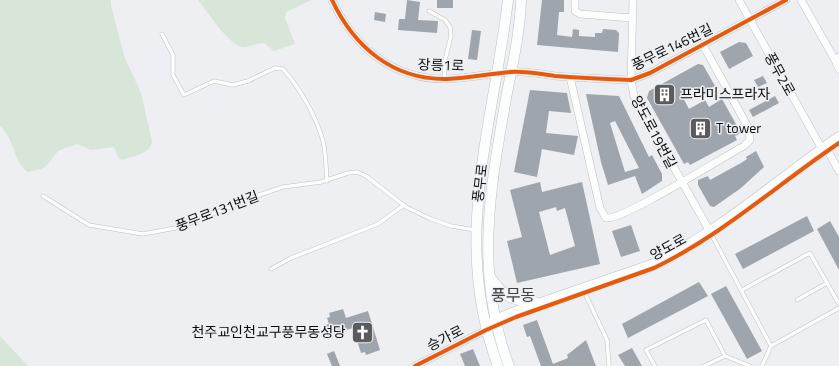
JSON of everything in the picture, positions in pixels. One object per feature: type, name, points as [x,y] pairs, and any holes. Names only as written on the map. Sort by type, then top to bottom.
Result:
[{"type":"street","name":"장릉1로","points":[[332,0],[352,35],[383,63],[395,70],[425,78],[445,79],[511,72]]},
{"type":"street","name":"풍무로","points":[[498,366],[486,330],[478,284],[476,230],[481,174],[498,74],[508,0]]},
{"type":"street","name":"풍무로","points":[[509,366],[496,323],[489,276],[487,231],[489,205],[511,72],[521,0]]},
{"type":"street","points":[[575,0],[574,9],[580,14],[632,18]]},
{"type":"street","name":"양도로19번길","points":[[633,0],[631,80],[636,101],[711,232]]},
{"type":"street","name":"풍무2로","points":[[739,0],[824,150],[839,171]]},
{"type":"street","name":"풍무로146번길","points":[[511,72],[631,80],[650,73],[786,0]]},
{"type":"street","points":[[801,0],[837,59],[839,69]]},
{"type":"street","points":[[570,77],[604,216],[609,218],[623,214],[744,146],[751,137],[749,130],[703,45]]},
{"type":"street","name":"양도로","points":[[496,323],[535,310],[654,264],[711,232],[824,150],[839,137]]},
{"type":"street","name":"양도로","points":[[824,150],[839,143]]},
{"type":"street","points":[[489,276],[498,289],[507,297],[520,302],[541,302]]},
{"type":"street","name":"양도로","points":[[486,330],[496,323],[541,302],[583,291]]},
{"type":"street","name":"승가로","points":[[415,366],[486,330]]},
{"type":"lane","name":"장릉1로","points":[[429,11],[445,20],[450,27],[451,36],[444,64],[445,79]]},
{"type":"lane","points":[[162,34],[173,55],[173,75],[184,95],[214,81],[233,85],[248,81],[276,68],[283,68],[299,92],[317,125],[324,148],[327,181]]},
{"type":"lane","name":"풍무로131번길","points":[[43,196],[89,225],[143,234],[167,230],[191,223],[256,196],[283,187],[327,181],[348,173],[357,172],[366,176],[404,205],[442,224],[476,230]]},
{"type":"lane","points":[[271,269],[291,258],[378,224],[404,205]]},
{"type":"lane","points":[[711,232],[771,346]]},
{"type":"lane","points":[[742,290],[810,253],[839,304]]},
{"type":"lane","points":[[797,300],[827,283]]},
{"type":"lane","points":[[583,291],[607,340],[609,366]]},
{"type":"lane","points":[[762,366],[771,346],[839,308]]},
{"type":"lane","points":[[655,366],[646,350],[706,320],[725,356],[750,366]]},
{"type":"lane","points":[[704,366],[725,356]]},
{"type":"green space","points":[[0,0],[111,0],[124,56],[141,93],[152,141],[151,145],[145,152],[122,160],[118,157],[114,147],[91,150],[77,144],[58,151],[42,169],[28,172],[23,168],[9,138],[0,126]]},
{"type":"green space","points":[[198,0],[311,0],[286,12],[285,18],[295,44],[274,51],[264,43],[243,47],[231,41]]},
{"type":"green space","points":[[0,336],[28,366],[0,366]]},
{"type":"building","points":[[407,0],[420,2],[418,20],[438,21],[437,33],[398,30],[399,19],[405,19]]},
{"type":"building","points":[[437,0],[453,0],[453,8],[437,8]]},
{"type":"building","points":[[542,0],[564,0],[564,12],[559,12],[557,35],[572,37],[573,29],[579,30],[579,36],[595,37],[595,33],[602,33],[603,29],[616,30],[619,33],[618,52],[537,45]]},
{"type":"building","points":[[375,12],[386,14],[385,22],[374,20]]},
{"type":"building","points":[[472,30],[481,31],[477,60],[468,59]]},
{"type":"building","points":[[739,42],[746,43],[753,56],[729,69],[720,52]]},
{"type":"building","name":"T tower","points":[[698,64],[703,65],[715,86],[700,94],[697,88],[694,90],[692,88],[681,94],[689,109],[705,100],[709,107],[722,99],[741,133],[735,136],[737,140],[690,165],[688,162],[684,164],[647,98],[649,91]]},
{"type":"building","points":[[763,76],[767,83],[758,87],[754,80]]},
{"type":"building","points":[[530,90],[567,93],[571,113],[549,111],[546,133],[578,136],[574,155],[542,149],[537,177],[514,172]]},
{"type":"building","points":[[586,94],[619,96],[649,157],[652,155],[662,174],[662,181],[642,194],[635,176],[608,185],[601,162]],"holes":[[[615,121],[639,168],[625,172],[610,123]]]},
{"type":"building","points":[[775,96],[779,103],[753,117],[749,110]]},
{"type":"building","points":[[756,151],[764,167],[741,188],[714,207],[710,206],[698,185],[698,180],[708,176],[710,180],[741,163],[747,159],[746,157]]},
{"type":"building","points":[[540,182],[542,192],[582,182],[600,264],[517,283],[507,241],[522,237],[510,190]],"holes":[[[556,207],[557,211],[565,208],[575,246],[550,255],[539,212]]]},
{"type":"building","points":[[807,216],[814,231],[743,269],[735,254]]},
{"type":"building","points":[[830,221],[839,237],[839,270],[817,229]]},
{"type":"building","points":[[631,225],[640,251],[621,257],[612,231]]},
{"type":"building","points":[[699,282],[708,296],[628,338],[622,324]]},
{"type":"building","points":[[726,286],[762,351],[747,359],[711,294]]},
{"type":"building","points":[[343,309],[346,318],[368,311],[380,350],[366,355],[365,352],[361,353],[353,328],[328,335],[325,325],[329,324],[327,318],[330,317],[329,313]]},
{"type":"building","points":[[537,320],[553,364],[568,358],[567,355],[586,340],[596,366],[541,366],[530,336],[527,337],[523,325]]},
{"type":"building","points":[[632,348],[642,366],[625,366],[618,355]]},
{"type":"building","points":[[473,349],[480,366],[465,366],[460,354]]},
{"type":"building","points":[[334,351],[340,366],[332,366],[327,354]]},
{"type":"cycle path","points":[[332,0],[341,17],[364,46],[378,58],[409,74],[427,78],[447,79],[521,72],[555,76],[631,80],[650,73],[786,0]]},
{"type":"cycle path","points":[[415,366],[486,330],[516,317],[654,268],[679,255],[703,241],[749,209],[839,143]]},
{"type":"place","name":"프라미스프라자","points":[[665,94]]},
{"type":"place","name":"T tower","points":[[701,128]]},
{"type":"place","name":"천주교인천교구풍무동성당","points":[[362,332]]},
{"type":"district","name":"풍무동","points":[[513,295]]}]
